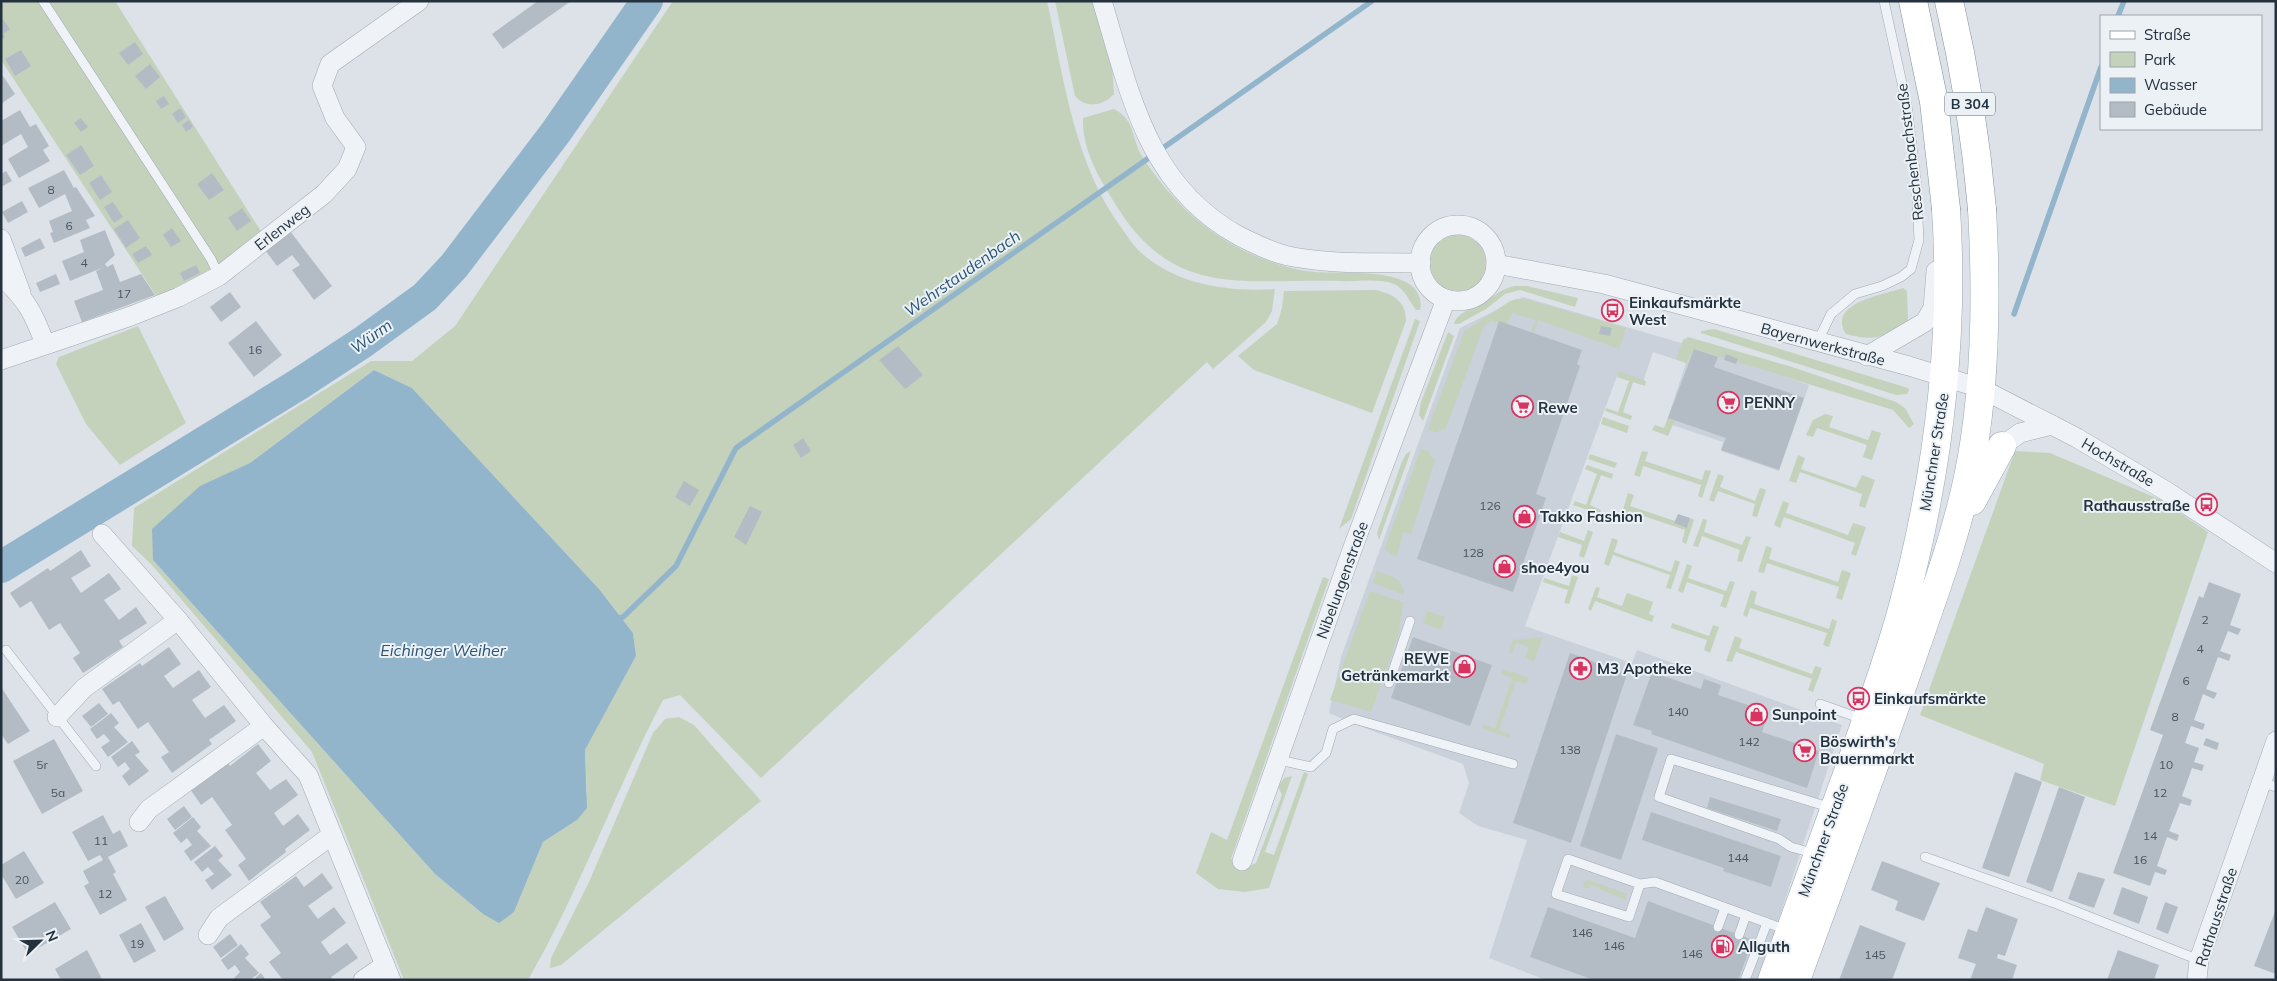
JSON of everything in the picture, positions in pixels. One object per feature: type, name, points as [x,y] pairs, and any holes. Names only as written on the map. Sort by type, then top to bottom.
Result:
[{"type":"main road","name":"B 304","points":[[1913,1],[1934,102],[1946,209],[1948,339],[1945,377]]},
{"type":"main road","name":"B 304","points":[[1949,1],[1969,97],[1982,209],[1984,284],[1980,388]]},
{"type":"main road","name":"Münchner Straße","points":[[1877,725],[1893,641],[1911,574],[1933,468],[1945,377]]},
{"type":"main road","name":"Münchner Straße","points":[[1772,980],[1829,858],[1877,725],[1952,538],[1970,468],[1980,388]]},
{"type":"main road","points":[[1952,538],[2002,446]]},
{"type":"main road","name":"Münchner Straße","points":[[1794,932],[1796,980]]},
{"type":"street","name":"Erlenweg","points":[[1,360],[171,300],[219,276],[324,194],[347,169],[356,147],[335,118],[322,86],[330,64],[418,1]]},
{"type":"street","points":[[1102,1],[1133,104],[1146,136],[1162,166],[1198,208],[1220,226],[1258,246],[1286,256],[1352,264],[1421,263]]},
{"type":"street","points":[[1456,225],[1468,227],[1479,232],[1488,240],[1494,251],[1496,264],[1494,276],[1487,288],[1478,296],[1465,301],[1446,299],[1430,289],[1423,278],[1421,254],[1426,243],[1434,234],[1444,228],[1456,225]]},
{"type":"street","points":[[1,239],[22,294],[35,318],[45,344]]},
{"type":"street","points":[[1867,356],[1925,322],[1933,308],[1937,265],[1948,243]]},
{"type":"street","name":"Bayernwerkstraße","points":[[1496,264],[1604,284],[1945,377]]},
{"type":"street","points":[[1,276],[22,294]]},
{"type":"street","name":"Nibelungenstraße","points":[[1242,861],[1352,550],[1446,299]]},
{"type":"street","name":"Münchner Straße","points":[[1945,377],[1980,388]]},
{"type":"street","name":"Hochstraße","points":[[1980,388],[2052,425],[2166,491],[2276,563]]},
{"type":"street","points":[[2002,446],[2020,433],[2052,425]]},
{"type":"street","points":[[102,534],[178,620],[264,726],[308,775],[388,972],[363,980]]},
{"type":"street","points":[[57,717],[84,688],[178,620]]},
{"type":"street","points":[[139,822],[149,809],[264,726]]},
{"type":"street","name":"Rathausstraße","points":[[2197,980],[2199,960],[2268,785],[2276,741]]},
{"type":"street","points":[[208,936],[211,927],[219,918],[332,835]]},
{"type":"lane","points":[[43,1],[219,276]]},
{"type":"lane","name":"Reschenbachstraße","points":[[1817,343],[1831,314],[1855,294],[1882,286],[1901,277],[1910,268],[1919,240],[1916,179],[1908,106],[1884,1]]},
{"type":"lane","points":[[1389,683],[1410,621]]},
{"type":"lane","points":[[6,650],[96,766]]},
{"type":"lane","points":[[1820,704],[1877,725]]},
{"type":"lane","points":[[1278,760],[1311,767],[1326,753],[1333,729],[1354,719],[1513,764]]},
{"type":"lane","points":[[1829,858],[1792,847],[1779,839],[1658,797],[1671,759],[1845,812]]},
{"type":"lane","points":[[1925,857],[2058,904],[2199,960]]},
{"type":"lane","points":[[1640,884],[1629,917],[1556,894],[1568,859],[1640,884],[1655,882],[1794,932],[1745,980]]},
{"type":"lane","points":[[1718,927],[1725,908]]},
{"type":"lane","points":[[1739,935],[1746,915]]},
{"type":"shaded area","points":[[1523,297],[1688,345],[1809,385],[1779,471],[1721,451],[1723,442],[1666,423],[1686,363],[1653,352],[1642,385],[1617,376],[1525,626],[1632,663],[1637,650],[1842,725],[1759,980],[1546,980],[1489,958],[1527,840],[1478,826],[1459,813],[1469,783],[1463,764],[1329,713],[1341,657],[1460,328]]},
{"type":"green space","points":[[1,1],[115,1],[262,233],[221,264],[157,297],[1,60]]},
{"type":"green space","points":[[673,1],[1047,1],[1066,91],[1082,150],[1106,205],[1135,246],[1153,263],[1186,279],[1221,287],[1257,290],[1275,289],[1272,311],[1266,322],[1213,369],[1207,362],[761,778],[680,695],[663,700],[629,769],[581,876],[528,980],[404,980],[312,752],[151,564],[132,546],[134,508],[371,361],[412,361],[455,326]],"holes":[[[374,370],[412,388],[599,589],[633,633],[636,656],[585,750],[587,792],[577,820],[543,842],[514,912],[483,914],[435,874],[153,560],[200,487],[250,463]]]},
{"type":"green space","points":[[1055,1],[1093,1],[1112,63],[1114,94],[1105,101],[1089,104],[1084,103],[1075,96]]},
{"type":"green space","points":[[1114,109],[1121,113],[1130,124],[1142,156],[1167,190],[1198,220],[1233,245],[1277,264],[1305,271],[1371,274],[1399,279],[1410,284],[1417,292],[1421,305],[1420,310],[1416,310],[1401,289],[1388,282],[1242,281],[1213,278],[1186,270],[1161,256],[1137,234],[1114,202],[1097,172],[1088,151],[1083,129],[1083,118]]},
{"type":"green space","points":[[1458,235],[1469,237],[1478,243],[1484,252],[1486,263],[1484,274],[1478,283],[1469,289],[1458,291],[1447,289],[1438,283],[1432,274],[1430,263],[1432,252],[1438,243],[1447,237]]},
{"type":"green space","points":[[1514,286],[1527,286],[1578,298],[1575,307],[1520,290],[1505,294],[1486,309],[1459,324],[1454,324],[1456,319],[1463,313],[1482,304],[1503,290]]},
{"type":"green space","points":[[1903,288],[1907,291],[1908,323],[1879,337],[1865,338],[1846,334],[1842,323],[1844,315],[1850,308],[1871,297]]},
{"type":"green space","points":[[1376,290],[1393,296],[1401,303],[1404,308],[1406,321],[1372,413],[1254,370],[1238,356],[1277,324],[1282,308],[1284,291]]},
{"type":"green space","points":[[1525,299],[1626,328],[1619,349],[1538,320],[1534,333],[1531,332],[1535,320],[1512,313],[1507,324],[1491,321],[1484,326],[1446,428],[1435,433],[1428,429],[1464,332],[1510,301]]},
{"type":"green space","points":[[1415,319],[1420,321],[1351,519],[1339,529]]},
{"type":"green space","points":[[138,326],[186,423],[120,465],[86,424],[56,364],[59,357]]},
{"type":"green space","points":[[1714,329],[1908,388],[1909,390],[1907,394],[1896,395],[1701,333],[1701,331]]},
{"type":"green space","points":[[1448,332],[1454,336],[1423,421],[1419,415],[1421,402]]},
{"type":"green space","points":[[1688,337],[1792,367],[1896,402],[1905,408],[1914,424],[1909,428],[1893,410],[1694,349],[1686,363],[1676,359],[1683,340]]},
{"type":"green space","points":[[1619,371],[1646,381],[1645,386],[1633,382],[1623,412],[1632,416],[1631,420],[1605,411],[1606,408],[1618,412],[1629,381],[1617,377]]},
{"type":"green space","points":[[1825,414],[1833,416],[1829,427],[1868,440],[1872,430],[1881,433],[1872,460],[1863,457],[1867,445],[1817,428],[1813,437],[1806,435],[1813,420]]},
{"type":"green space","points":[[1603,417],[1629,426],[1627,433],[1601,424]]},
{"type":"green space","points":[[1668,418],[1675,420],[1668,436],[1652,430],[1655,425],[1664,428]]},
{"type":"green space","points":[[1421,449],[1428,451],[1435,461],[1411,534],[1404,532],[1396,557],[1385,550],[1385,547]]},
{"type":"green space","points":[[1411,451],[1379,540],[1377,533],[1401,464],[1406,454]]},
{"type":"green space","points":[[1642,451],[1648,452],[1645,461],[1702,480],[1705,470],[1711,471],[1702,498],[1698,496],[1701,485],[1643,466],[1640,477],[1634,475]]},
{"type":"green space","points":[[2015,451],[2050,453],[2161,500],[2208,532],[2115,806],[2040,780],[2044,764],[1920,715]]},
{"type":"green space","points":[[1590,454],[1617,463],[1615,468],[1588,459]]},
{"type":"green space","points":[[1798,455],[1805,458],[1801,469],[1856,488],[1862,475],[1875,480],[1865,508],[1859,506],[1862,494],[1800,472],[1796,483],[1789,481]]},
{"type":"green space","points":[[1587,465],[1613,474],[1612,479],[1601,475],[1590,505],[1601,510],[1600,514],[1573,505],[1575,501],[1586,505],[1597,474],[1585,469]]},
{"type":"green space","points":[[1718,474],[1724,476],[1720,487],[1755,501],[1760,488],[1766,490],[1757,517],[1752,516],[1755,504],[1718,491],[1714,502],[1709,500]]},
{"type":"green space","points":[[1628,493],[1634,495],[1630,506],[1675,521],[1675,523],[1686,527],[1690,518],[1694,520],[1686,544],[1682,542],[1685,530],[1629,511],[1625,522],[1620,520]]},
{"type":"green space","points":[[1783,501],[1789,503],[1786,513],[1848,535],[1853,523],[1866,527],[1856,556],[1851,554],[1855,543],[1784,517],[1780,528],[1774,525]]},
{"type":"green space","points":[[1703,519],[1707,520],[1704,532],[1742,545],[1746,536],[1751,537],[1742,562],[1737,561],[1740,550],[1702,536],[1698,547],[1693,546]]},
{"type":"green space","points":[[1588,530],[1593,532],[1584,558],[1579,556],[1582,545],[1558,537],[1560,532],[1584,541]]},
{"type":"green space","points":[[1612,538],[1618,540],[1614,552],[1671,572],[1675,560],[1680,562],[1671,589],[1666,588],[1670,575],[1613,555],[1609,566],[1604,564]]},
{"type":"green space","points":[[1766,546],[1772,548],[1769,559],[1838,582],[1842,570],[1851,573],[1842,600],[1836,598],[1839,587],[1767,563],[1764,573],[1758,572]]},
{"type":"green space","points":[[1687,564],[1692,566],[1688,578],[1726,591],[1730,581],[1735,582],[1726,608],[1720,606],[1724,595],[1687,582],[1683,593],[1678,591]]},
{"type":"green space","points":[[1377,571],[1396,578],[1402,585],[1404,595],[1373,583]]},
{"type":"green space","points":[[1572,575],[1578,577],[1569,604],[1564,603],[1568,590],[1543,582],[1544,578],[1569,586]]},
{"type":"green space","points":[[1323,577],[1329,579],[1231,859],[1249,866],[1256,863],[1282,795],[1278,787],[1284,778],[1292,776],[1265,852],[1274,855],[1304,772],[1308,774],[1269,888],[1245,892],[1218,889],[1196,873],[1211,832],[1227,840]]},
{"type":"green space","points":[[1596,587],[1600,588],[1597,597],[1622,606],[1627,593],[1653,602],[1649,614],[1654,616],[1652,622],[1595,601],[1591,611],[1588,609]]},
{"type":"green space","points":[[1751,590],[1757,592],[1754,604],[1829,629],[1832,619],[1837,621],[1829,647],[1823,645],[1827,633],[1750,608],[1747,617],[1743,615]]},
{"type":"green space","points":[[1370,591],[1403,602],[1399,633],[1371,712],[1330,700]]},
{"type":"green space","points":[[1427,611],[1445,617],[1441,630],[1423,623]]},
{"type":"green space","points":[[1672,623],[1709,636],[1713,625],[1719,627],[1710,653],[1704,650],[1707,640],[1671,628]]},
{"type":"green space","points":[[1735,636],[1742,639],[1739,648],[1812,674],[1815,666],[1822,668],[1813,692],[1808,690],[1812,679],[1736,652],[1732,662],[1726,661]]},
{"type":"green space","points":[[1543,637],[1534,661],[1525,658],[1529,647],[1516,643],[1512,653],[1509,652],[1513,640]]},
{"type":"green space","points":[[1503,669],[1529,678],[1526,684],[1516,681],[1499,730],[1510,734],[1509,738],[1482,728],[1484,724],[1495,728],[1512,678],[1501,674]]},
{"type":"green space","points":[[679,717],[694,725],[761,801],[561,965],[550,968],[551,958],[589,882],[653,733],[665,719]]},
{"type":"green space","points":[[1589,880],[1627,894],[1625,900],[1591,885],[1589,889],[1583,887],[1584,882]]},
{"type":"water","name":"Eichinger Weiher","points":[[374,370],[412,388],[599,589],[633,633],[636,656],[585,750],[587,808],[577,820],[543,842],[514,912],[499,923],[483,914],[435,874],[153,560],[152,529],[200,486],[250,463]]},
{"type":"building","points":[[538,1],[571,1],[503,49],[492,34]]},
{"type":"building","points":[[1,17],[10,29],[3,34],[5,37],[1,40]]},
{"type":"building","points":[[135,42],[143,54],[128,65],[119,53]]},
{"type":"building","points":[[21,50],[31,66],[15,76],[5,59]]},
{"type":"building","points":[[150,64],[160,77],[146,89],[135,76]]},
{"type":"building","points":[[3,76],[15,94],[1,104],[1,77]]},
{"type":"building","points":[[164,96],[169,104],[161,109],[156,101]]},
{"type":"building","points":[[180,108],[186,117],[178,123],[172,114]]},
{"type":"building","points":[[20,110],[30,127],[36,124],[49,146],[43,150],[50,161],[19,178],[8,159],[28,147],[21,134],[1,146],[1,121]]},
{"type":"building","points":[[81,118],[88,127],[81,132],[74,123]]},
{"type":"building","points":[[189,120],[193,127],[186,132],[182,125]]},
{"type":"building","points":[[81,145],[94,166],[80,175],[66,155]]},
{"type":"building","points":[[64,170],[74,188],[76,187],[95,216],[86,220],[90,228],[54,243],[50,233],[53,232],[49,221],[72,211],[65,194],[39,208],[28,188]]},
{"type":"building","points":[[6,171],[12,181],[1,187],[1,174]]},
{"type":"building","points":[[212,173],[224,190],[209,200],[197,184]]},
{"type":"building","points":[[101,175],[112,192],[100,200],[89,183]]},
{"type":"building","points":[[22,201],[28,212],[8,223],[2,212]]},
{"type":"building","points":[[113,202],[123,217],[114,223],[104,207]]},
{"type":"building","points":[[242,208],[251,221],[237,231],[228,218]]},
{"type":"building","points":[[128,220],[140,238],[126,248],[114,229]]},
{"type":"building","points":[[172,228],[181,241],[171,247],[163,235]]},
{"type":"building","points":[[105,230],[115,255],[105,264],[107,267],[113,264],[120,282],[141,274],[155,295],[82,322],[74,301],[103,290],[96,271],[104,267],[70,281],[62,261],[84,252],[80,240]]},
{"type":"building","points":[[290,231],[332,286],[314,300],[292,270],[300,265],[292,255],[277,266],[265,250]]},
{"type":"building","points":[[40,238],[45,248],[25,257],[21,248]]},
{"type":"building","points":[[146,246],[152,255],[138,263],[132,254]]},
{"type":"building","points":[[196,265],[200,273],[184,281],[180,273]]},
{"type":"building","points":[[56,274],[60,284],[40,292],[36,283]]},
{"type":"building","points":[[230,292],[241,307],[221,322],[210,307]]},
{"type":"building","points":[[256,321],[282,355],[254,377],[228,343]]},
{"type":"building","points":[[1499,321],[1582,350],[1577,364],[1580,366],[1536,494],[1546,498],[1513,592],[1417,559]]},
{"type":"building","points":[[1601,326],[1612,328],[1610,336],[1599,334]]},
{"type":"building","points":[[898,346],[923,375],[905,389],[879,360]]},
{"type":"building","points":[[1694,349],[1718,357],[1714,367],[1804,398],[1779,470],[1721,450],[1726,438],[1668,418]]},
{"type":"building","points":[[1726,354],[1738,359],[1736,364],[1724,360]]},
{"type":"building","points":[[803,438],[811,451],[801,458],[793,445]]},
{"type":"building","points":[[684,481],[699,490],[690,506],[675,497]]},
{"type":"building","points":[[750,506],[762,512],[746,545],[734,537]]},
{"type":"building","points":[[1678,514],[1690,518],[1687,528],[1674,523]]},
{"type":"building","points":[[81,550],[91,566],[71,578],[81,593],[109,573],[121,589],[104,600],[119,620],[136,607],[147,623],[119,641],[123,647],[83,673],[73,658],[80,653],[60,623],[49,630],[31,601],[20,608],[10,593],[48,568],[50,571]]},
{"type":"building","points":[[2209,582],[2241,594],[2230,625],[2241,629],[2238,635],[2228,631],[2220,651],[2231,655],[2229,661],[2218,657],[2206,689],[2217,693],[2214,699],[2203,694],[2194,720],[2205,724],[2203,730],[2191,726],[2185,743],[2199,748],[2194,762],[2204,765],[2202,771],[2192,768],[2182,796],[2192,800],[2190,806],[2180,803],[2169,831],[2179,835],[2177,841],[2167,837],[2157,866],[2167,870],[2165,875],[2155,872],[2150,886],[2113,873],[2163,735],[2150,730],[2199,596],[2203,598]]},
{"type":"building","points":[[1413,637],[1492,665],[1470,726],[1391,698]]},
{"type":"building","points":[[169,647],[181,664],[164,676],[173,688],[199,670],[211,687],[192,700],[205,718],[224,705],[236,721],[209,740],[212,744],[172,773],[161,757],[169,752],[148,722],[138,729],[119,701],[113,705],[102,689],[140,663],[142,666]]},
{"type":"building","points":[[1570,653],[1627,674],[1571,843],[1513,823]]},
{"type":"building","points":[[1652,672],[1701,689],[1704,679],[1721,685],[1718,695],[1769,712],[1762,732],[1819,751],[1807,788],[1651,734],[1652,731],[1633,725]]},
{"type":"building","points":[[1,687],[30,731],[8,744],[1,734]]},
{"type":"building","points":[[99,703],[108,714],[91,727],[82,716]]},
{"type":"building","points":[[111,713],[119,723],[114,727],[128,742],[108,757],[101,747],[110,741],[104,734],[97,739],[90,729]]},
{"type":"building","points":[[1616,734],[1658,748],[1621,860],[1580,846]]},
{"type":"building","points":[[2206,738],[2219,743],[2217,750],[2203,745]]},
{"type":"building","points":[[54,739],[83,791],[42,814],[13,761]]},
{"type":"building","points":[[132,741],[140,752],[135,755],[149,771],[129,786],[122,776],[130,769],[125,762],[118,767],[111,757]]},
{"type":"building","points":[[258,744],[271,761],[256,773],[270,790],[286,779],[298,795],[274,813],[283,826],[298,814],[310,830],[249,881],[238,865],[246,859],[225,830],[232,825],[212,797],[201,805],[190,789],[227,762],[230,766]]},
{"type":"building","points":[[2015,772],[2042,782],[2009,877],[1982,868]]},
{"type":"building","points":[[2059,787],[2085,797],[2052,892],[2026,882]]},
{"type":"building","points":[[1710,797],[1781,819],[1777,831],[1707,808]]},
{"type":"building","points":[[184,806],[192,817],[175,830],[167,819]]},
{"type":"building","points":[[1651,812],[1781,856],[1771,887],[1723,871],[1724,868],[1642,840]]},
{"type":"building","points":[[103,815],[113,834],[120,830],[128,846],[108,857],[116,872],[113,874],[127,900],[100,915],[84,886],[89,883],[83,871],[103,860],[100,855],[88,861],[72,832]]},
{"type":"building","points":[[193,817],[201,827],[197,831],[211,846],[191,861],[184,851],[192,845],[187,838],[181,843],[173,833]]},
{"type":"building","points":[[215,846],[223,856],[218,860],[232,875],[212,890],[205,880],[214,874],[208,867],[202,872],[194,862]]},
{"type":"building","points":[[24,851],[44,883],[16,899],[1,874],[1,865]]},
{"type":"building","points":[[1882,861],[1940,883],[1924,921],[1895,910],[1898,901],[1871,890]]},
{"type":"building","points":[[2078,872],[2105,879],[2094,908],[2068,899]]},
{"type":"building","points":[[322,873],[333,888],[308,906],[318,919],[334,907],[346,923],[321,942],[330,955],[347,943],[358,958],[331,977],[333,980],[283,980],[269,962],[281,953],[260,925],[271,917],[260,902],[296,876],[304,887]]},
{"type":"building","points":[[2122,887],[2148,897],[2139,924],[2113,914]]},
{"type":"building","points":[[165,896],[184,929],[164,941],[145,907]]},
{"type":"building","points":[[1648,901],[1753,940],[1738,980],[1594,980],[1530,957],[1548,907],[1635,938]]},
{"type":"building","points":[[55,902],[71,929],[28,954],[12,927]]},
{"type":"building","points":[[2165,902],[2178,907],[2168,934],[2156,929]]},
{"type":"building","points":[[1986,907],[2018,919],[2005,956],[1998,954],[1997,958],[2017,965],[2012,980],[1970,980],[1976,964],[1958,958],[1968,929],[1977,932]]},
{"type":"building","points":[[2276,909],[2276,974],[2254,966]]},
{"type":"building","points":[[141,923],[156,951],[134,963],[119,935]]},
{"type":"building","points":[[1860,925],[1906,943],[1892,980],[1839,980]]},
{"type":"building","points":[[230,934],[238,945],[221,958],[213,947]]},
{"type":"building","points":[[241,944],[249,954],[245,958],[259,973],[250,980],[232,980],[240,972],[235,965],[228,970],[221,960]]},
{"type":"building","points":[[87,950],[102,979],[61,980],[55,969]]},
{"type":"building","points":[[2118,950],[2159,965],[2154,980],[2107,980]]},
{"type":"building","points":[[261,973],[266,980],[253,980]]},
{"type":"waterway","name":"Würm","points":[[1,567],[299,384],[363,342],[425,297],[454,266],[556,132],[647,1]]},
{"type":"waterway","name":"Wehrstaudenbach","points":[[616,619],[623,617],[676,566],[736,448],[1372,1]]},
{"type":"waterway","points":[[2118,15],[2124,1]]},
{"type":"waterway","points":[[2014,314],[2100,70]]},
{"type":"place","name":"Einkaufsmärkte West","points":[[1613,311]]},
{"type":"place","name":"PENNY","points":[[1728,402]]},
{"type":"place","name":"Rewe","points":[[1522,407]]},
{"type":"place","name":"Rathausstraße","points":[[2206,505]]},
{"type":"place","name":"Takko Fashion","points":[[1524,516]]},
{"type":"place","name":"shoe4you","points":[[1505,567]]},
{"type":"place","name":"REWE Getränkemarkt","points":[[1465,667]]},
{"type":"place","name":"M3 Apotheke","points":[[1581,668]]},
{"type":"place","name":"Einkaufsmärkte","points":[[1858,698]]},
{"type":"place","name":"Sunpoint","points":[[1756,714]]},
{"type":"place","name":"Böswirth's Bauernmarkt","points":[[1804,750]]},
{"type":"place","name":"Allguth","points":[[1722,946]]}]
